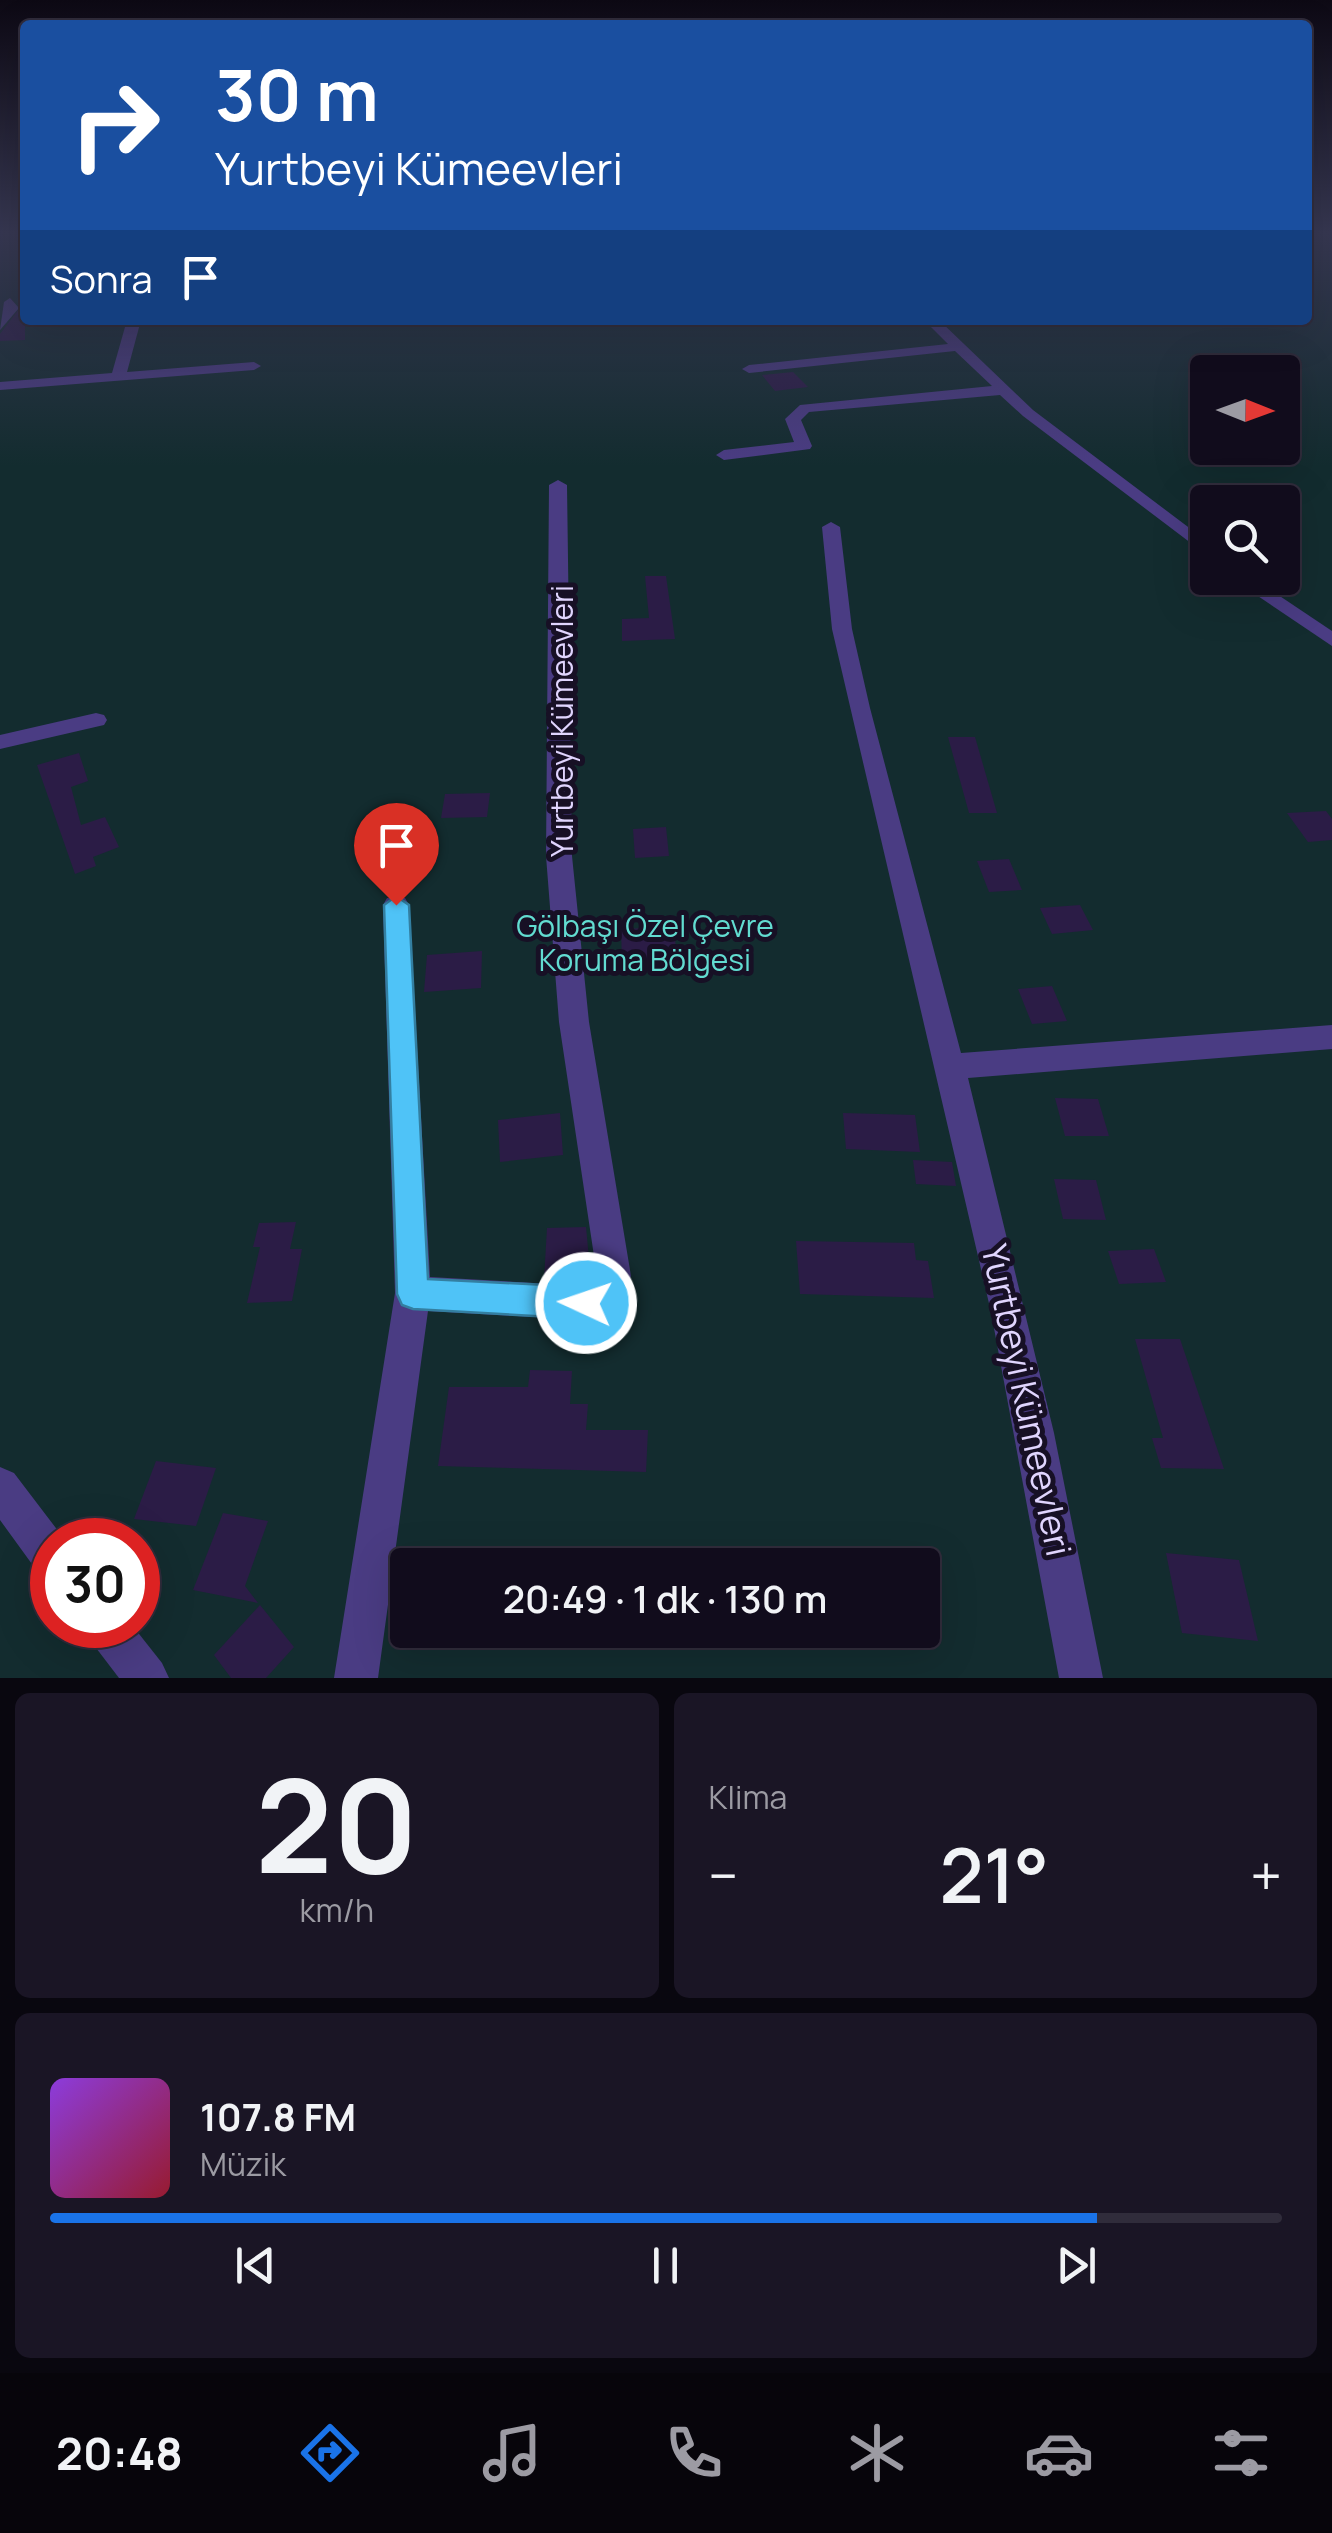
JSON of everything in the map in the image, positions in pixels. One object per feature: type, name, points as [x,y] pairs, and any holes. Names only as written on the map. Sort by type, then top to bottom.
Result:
[{"type":"street","points":[[118,376],[133,325]]},
{"type":"street","points":[[935,325],[1001,390],[1190,537]]},
{"type":"street","points":[[749,369],[955,347]]},
{"type":"street","points":[[0,386],[254,366]]},
{"type":"street","points":[[724,455],[804,446],[793,419],[805,408],[1001,390]]},
{"type":"street","name":"Yurtbeyi Kümeevleri","points":[[413,1294],[586,1303],[607,1296],[614,1276],[574,1022],[559,856],[558,485]]},
{"type":"street","name":"Yurtbeyi Kümeevleri","points":[[830,526],[842,629],[990,1223],[1053,1508],[1081,1678]]},
{"type":"street","points":[[1267,595],[1332,640]]},
{"type":"street","points":[[0,742],[96,720]]},
{"type":"street","points":[[356,1678],[403,1388],[413,1294],[396,905]]},
{"type":"street","points":[[948,1066],[1332,1038]]},
{"type":"street","points":[[0,1486],[30,1526]]},
{"type":"street","points":[[123,1648],[147,1678]]},
{"type":"green space","name":"Gölbaşı Özel Çevre Koruma Bölgesi","points":[[0,310],[20,310],[20,325],[1312,325],[1312,310],[1332,310],[1332,1678],[0,1678]]},
{"type":"building","points":[[20,310],[25,340],[0,341],[0,334]]},
{"type":"building","points":[[793,372],[808,387],[775,391],[762,375]]},
{"type":"building","points":[[645,576],[666,576],[675,639],[622,641],[622,619],[649,618]]},
{"type":"building","points":[[948,737],[975,737],[997,813],[969,813]]},
{"type":"building","points":[[79,753],[88,781],[71,787],[81,825],[105,817],[119,847],[93,857],[96,866],[75,874],[37,765]]},
{"type":"building","points":[[490,793],[487,817],[441,818],[445,794]]},
{"type":"building","points":[[1326,811],[1332,819],[1332,840],[1308,842],[1287,813]]},
{"type":"building","points":[[666,827],[669,856],[635,858],[633,829]]},
{"type":"building","points":[[408,833],[407,857],[379,860],[381,835]]},
{"type":"building","points":[[1009,859],[1022,890],[989,892],[977,861]]},
{"type":"building","points":[[1080,905],[1093,930],[1052,934],[1040,908]]},
{"type":"building","points":[[674,927],[677,961],[622,963],[621,929]]},
{"type":"building","points":[[482,951],[481,988],[424,992],[427,955]]},
{"type":"building","points":[[1052,986],[1067,1021],[1032,1024],[1018,989]]},
{"type":"building","points":[[1055,1098],[1098,1099],[1109,1136],[1065,1136]]},
{"type":"building","points":[[560,1113],[563,1155],[500,1162],[498,1120]]},
{"type":"building","points":[[843,1113],[915,1115],[920,1152],[846,1149]]},
{"type":"building","points":[[913,1160],[952,1162],[956,1186],[916,1184]]},
{"type":"building","points":[[1054,1179],[1096,1180],[1106,1220],[1063,1219]]},
{"type":"building","points":[[296,1222],[290,1249],[302,1249],[292,1301],[247,1303],[260,1247],[253,1247],[259,1223]]},
{"type":"building","points":[[586,1227],[591,1280],[544,1280],[547,1228]]},
{"type":"building","points":[[796,1241],[914,1243],[916,1260],[928,1261],[934,1298],[800,1294]]},
{"type":"building","points":[[1154,1249],[1166,1282],[1119,1284],[1108,1251]]},
{"type":"building","points":[[1135,1339],[1180,1339],[1224,1469],[1161,1468],[1152,1438],[1163,1438]]},
{"type":"building","points":[[530,1370],[572,1371],[570,1404],[588,1404],[586,1430],[648,1430],[646,1472],[438,1466],[449,1387],[528,1387]]},
{"type":"building","points":[[156,1461],[216,1468],[196,1526],[160,1522],[160,1518],[134,1518]]},
{"type":"building","points":[[223,1513],[268,1521],[245,1586],[258,1603],[193,1590]]},
{"type":"building","points":[[1166,1553],[1239,1560],[1258,1641],[1182,1633]]},
{"type":"building","points":[[260,1605],[294,1647],[266,1678],[231,1678],[214,1655]]},
{"type":"route","points":[[396,905],[398,1028],[413,1294],[586,1303]]}]
